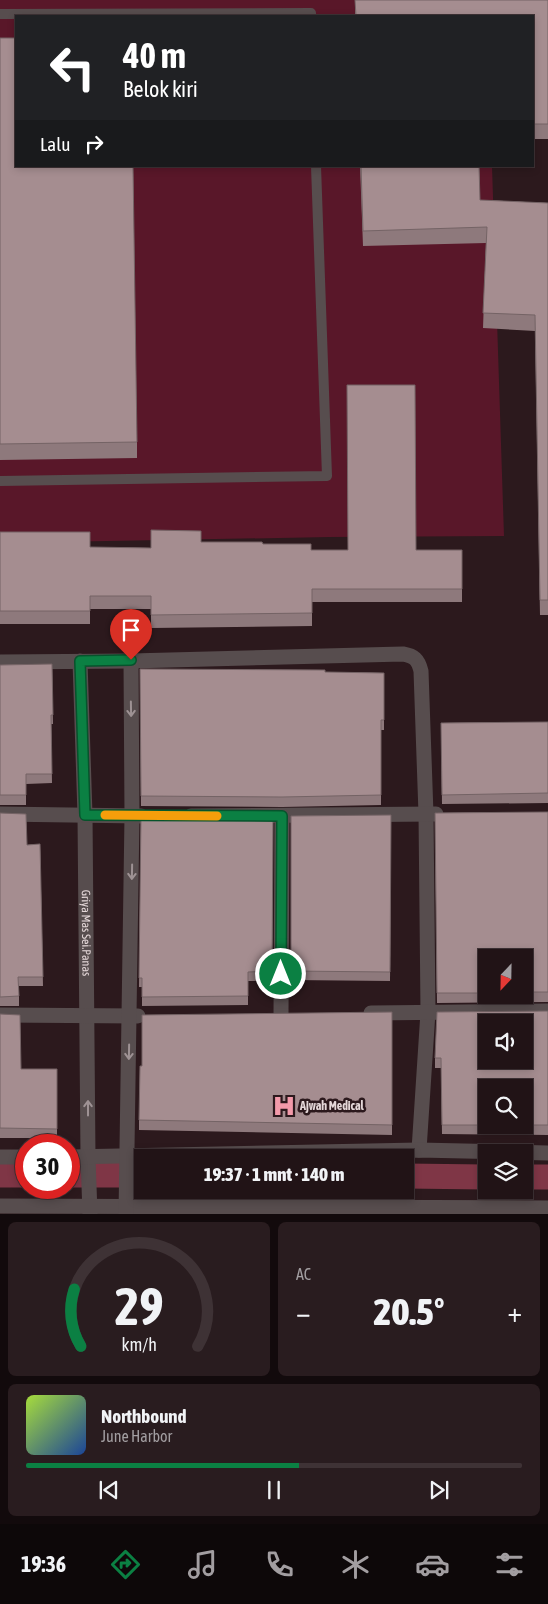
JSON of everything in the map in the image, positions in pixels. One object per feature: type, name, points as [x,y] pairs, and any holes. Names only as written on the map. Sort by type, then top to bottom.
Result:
[{"type":"street","points":[[0,662],[403,654],[412,656],[418,661],[421,671],[426,814],[428,1012],[419,1150]]},
{"type":"street","points":[[126,1210],[132,816],[131,660]]},
{"type":"street","name":"Griya Mas Sei.Panas","points":[[80,661],[85,815],[90,1210]]},
{"type":"street","points":[[0,814],[152,816]]},
{"type":"street","points":[[172,816],[454,814]]},
{"type":"street","points":[[262,1014],[286,1014],[282,816]]},
{"type":"street","points":[[359,1013],[548,1011]]},
{"type":"street","points":[[0,1015],[149,1016]]},
{"type":"street","points":[[80,1159],[127,1161],[419,1150],[548,1153]]},
{"type":"street","points":[[0,1156],[15,1157]]},
{"type":"street","points":[[0,1206],[90,1210],[398,1211],[548,1208]]},
{"type":"lane","points":[[0,14],[311,12],[311,15]]},
{"type":"lane","points":[[0,481],[327,476],[316,167]]},
{"type":"shaded area","points":[[0,0],[487,0],[488,15],[15,15],[15,167],[492,167],[504,536],[0,543]]},
{"type":"building","points":[[355,0],[548,0],[548,124],[534,124],[534,15],[356,15]]},
{"type":"building","points":[[0,38],[15,38],[15,167],[133,167],[137,442],[0,444]]},
{"type":"building","points":[[361,167],[479,167],[480,200],[548,203],[548,600],[540,600],[535,315],[483,313],[487,227],[363,231]]},
{"type":"building","points":[[347,385],[415,385],[416,550],[462,550],[462,589],[312,589],[312,613],[151,615],[151,596],[90,596],[90,611],[0,611],[0,532],[90,532],[90,547],[151,548],[151,530],[201,531],[201,542],[311,544],[311,550],[348,550]]},
{"type":"building","points":[[52,664],[52,774],[26,774],[26,795],[0,795],[0,665]]},
{"type":"building","points":[[140,669],[325,670],[325,672],[384,673],[384,720],[381,720],[381,795],[282,797],[141,796]]},
{"type":"building","points":[[548,722],[548,793],[442,795],[441,723]]},
{"type":"building","points":[[548,812],[548,992],[533,992],[533,949],[478,949],[478,993],[437,993],[435,813]]},
{"type":"building","points":[[0,813],[26,814],[27,845],[40,844],[43,977],[18,977],[19,996],[0,997]]},
{"type":"building","points":[[141,815],[273,816],[272,971],[248,972],[248,996],[142,997],[142,978],[139,978]]},
{"type":"building","points":[[391,815],[390,972],[291,971],[291,816]]},
{"type":"building","points":[[548,1011],[548,1125],[533,1125],[533,1079],[478,1079],[478,1125],[442,1125],[441,1058],[435,1058],[437,1012]]},
{"type":"building","points":[[392,1012],[392,1125],[139,1120],[142,1015]]},
{"type":"building","points":[[0,1014],[20,1015],[21,1069],[57,1069],[57,1129],[0,1128]]},
{"type":"waterway","points":[[0,1175],[15,1175]]},
{"type":"waterway","points":[[80,1175],[134,1175]]},
{"type":"waterway","points":[[414,1176],[478,1177]]},
{"type":"waterway","points":[[533,1177],[548,1177]]},
{"type":"slow traffic","points":[[105,815],[217,816]]},
{"type":"place","name":"Ajwah Medical","points":[[284,1106]]},
{"type":"route","points":[[131,660],[80,661],[85,815],[282,816],[281,974]]}]
